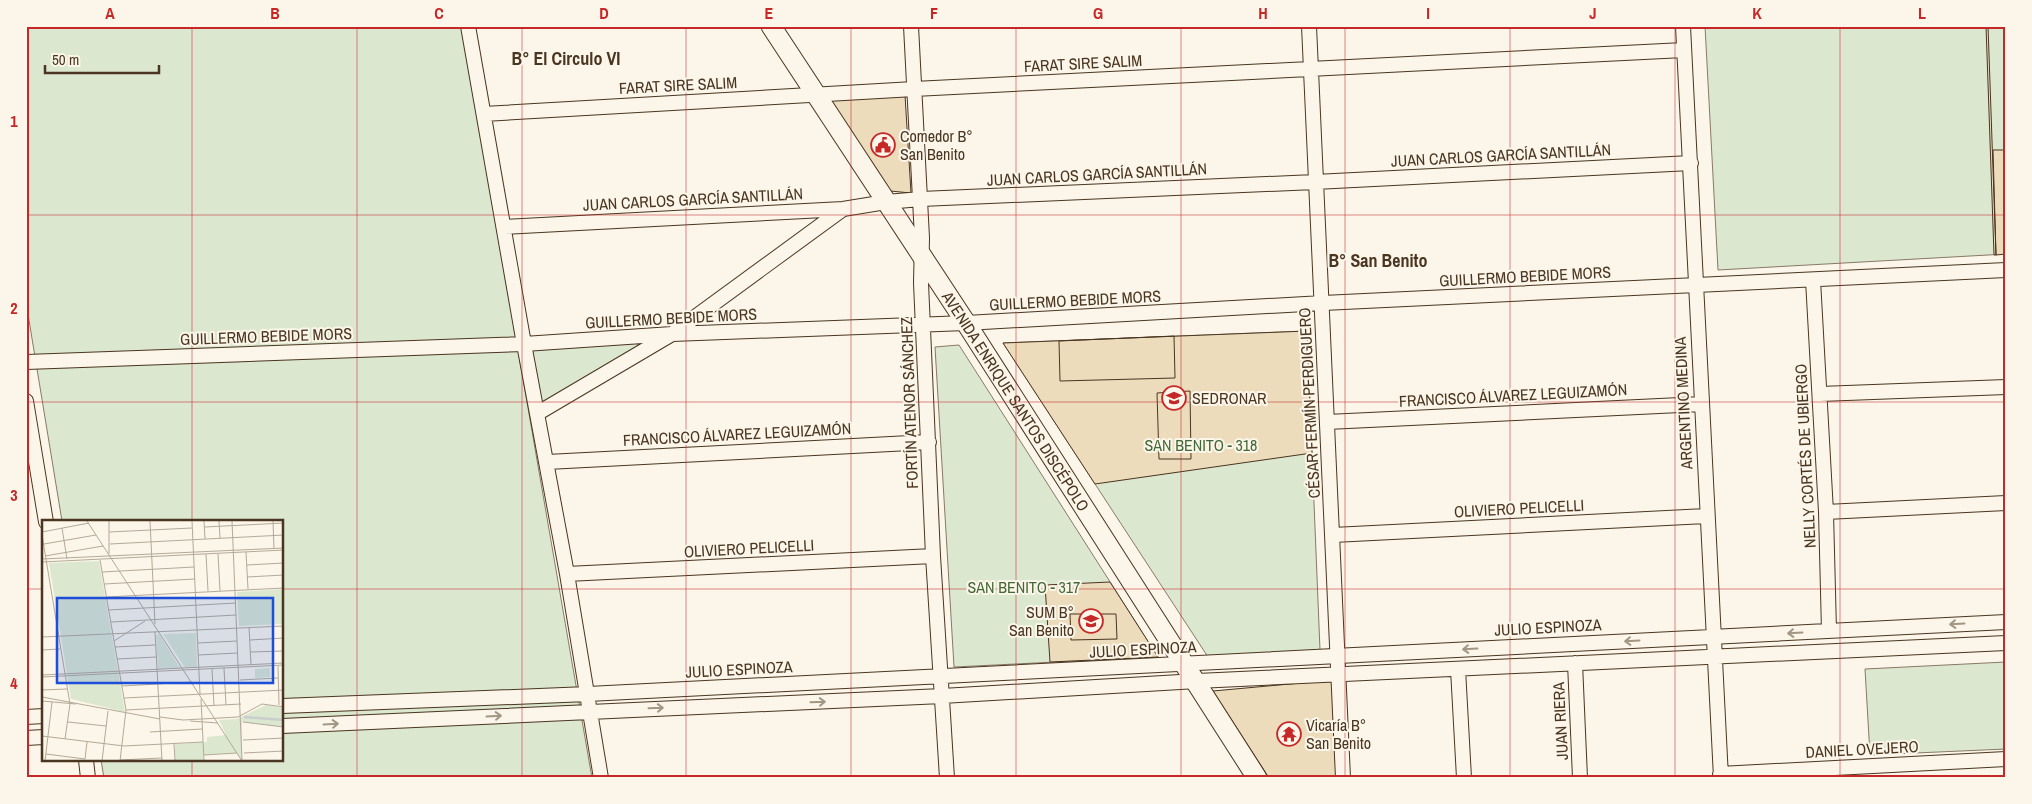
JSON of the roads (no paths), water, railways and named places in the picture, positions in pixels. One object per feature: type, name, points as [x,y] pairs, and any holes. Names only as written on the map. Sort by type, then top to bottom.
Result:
[{"type":"main road","name":"AVENIDA ENRIQUE SANTOS DISCÉPOLO","points":[[771,26],[922,256],[1258,778]]},
{"type":"street","points":[[468,26],[567,574],[601,778]]},
{"type":"street","name":"FORTÍN ATENOR SÁNCHEZ","points":[[911,26],[921,200],[933,556],[947,778]]},
{"type":"street","name":"CÉSAR FERMÍN PERDIGUERO","points":[[1309,26],[1343,778]]},
{"type":"street","name":"ARGENTINO MEDINA","points":[[1683,26],[1691,162],[1706,516],[1721,776]]},
{"type":"street","name":"FARAT SIRE SALIM","points":[[484,114],[816,94],[1684,50]]},
{"type":"street","name":"JUAN CARLOS GARCÍA SANTILLÁN","points":[[505,227],[843,209],[886,202],[921,200],[1691,162]]},
{"type":"street","points":[[538,413],[672,334],[843,209]]},
{"type":"street","name":"GUILLERMO BEBIDE MORS","points":[[26,362],[524,344],[672,334],[966,324],[1323,303],[2006,270]]},
{"type":"street","name":"NELLY CORTÉS DE UBIERGO","points":[[1813,280],[1826,512],[1828,631]]},
{"type":"street","points":[[1820,394],[2006,387]]},
{"type":"street","points":[[26,402],[33,482],[45,520]]},
{"type":"street","name":"FRANCISCO ÁLVAREZ LEGUIZAMÓN","points":[[1327,422],[1701,404]]},
{"type":"street","name":"FRANCISCO ÁLVAREZ LEGUIZAMÓN","points":[[547,462],[929,442]]},
{"type":"street","points":[[1826,512],[2006,503]]},
{"type":"street","name":"OLIVIERO PELICELLI","points":[[1333,535],[1706,516]]},
{"type":"street","name":"OLIVIERO PELICELLI","points":[[567,574],[933,556]]},
{"type":"street","name":"JULIO ESPINOZA","points":[[284,706],[588,694],[2006,622]]},
{"type":"street","points":[[284,726],[942,696],[2006,642]]},
{"type":"street","name":"JUAN RIERA","points":[[1575,663],[1580,778]]},
{"type":"street","points":[[1458,669],[1464,778]]},
{"type":"street","points":[[26,717],[42,716]]},
{"type":"street","points":[[26,738],[42,738]]},
{"type":"street","name":"DANIEL OVEJERO","points":[[1721,776],[2006,759]]},
{"type":"street","points":[[86,762],[88,778]]},
{"type":"place","name":"Comedor B° San Benito","points":[[883,145]]},
{"type":"place","name":"SEDRONAR","points":[[1174,398]]},
{"type":"place","name":"SUM B° San Benito","points":[[1091,621]]},
{"type":"place","name":"Vicaría B° San Benito","points":[[1289,734]]},
{"type":"district","name":"B° El Circulo VI","points":[[566,58]]},
{"type":"district","name":"B° San Benito","points":[[1378,260]]},
{"type":"park label","name":"SAN BENITO - 318","points":[[1201,445]]},
{"type":"park label","name":"SAN BENITO - 317","points":[[1024,587]]}]
